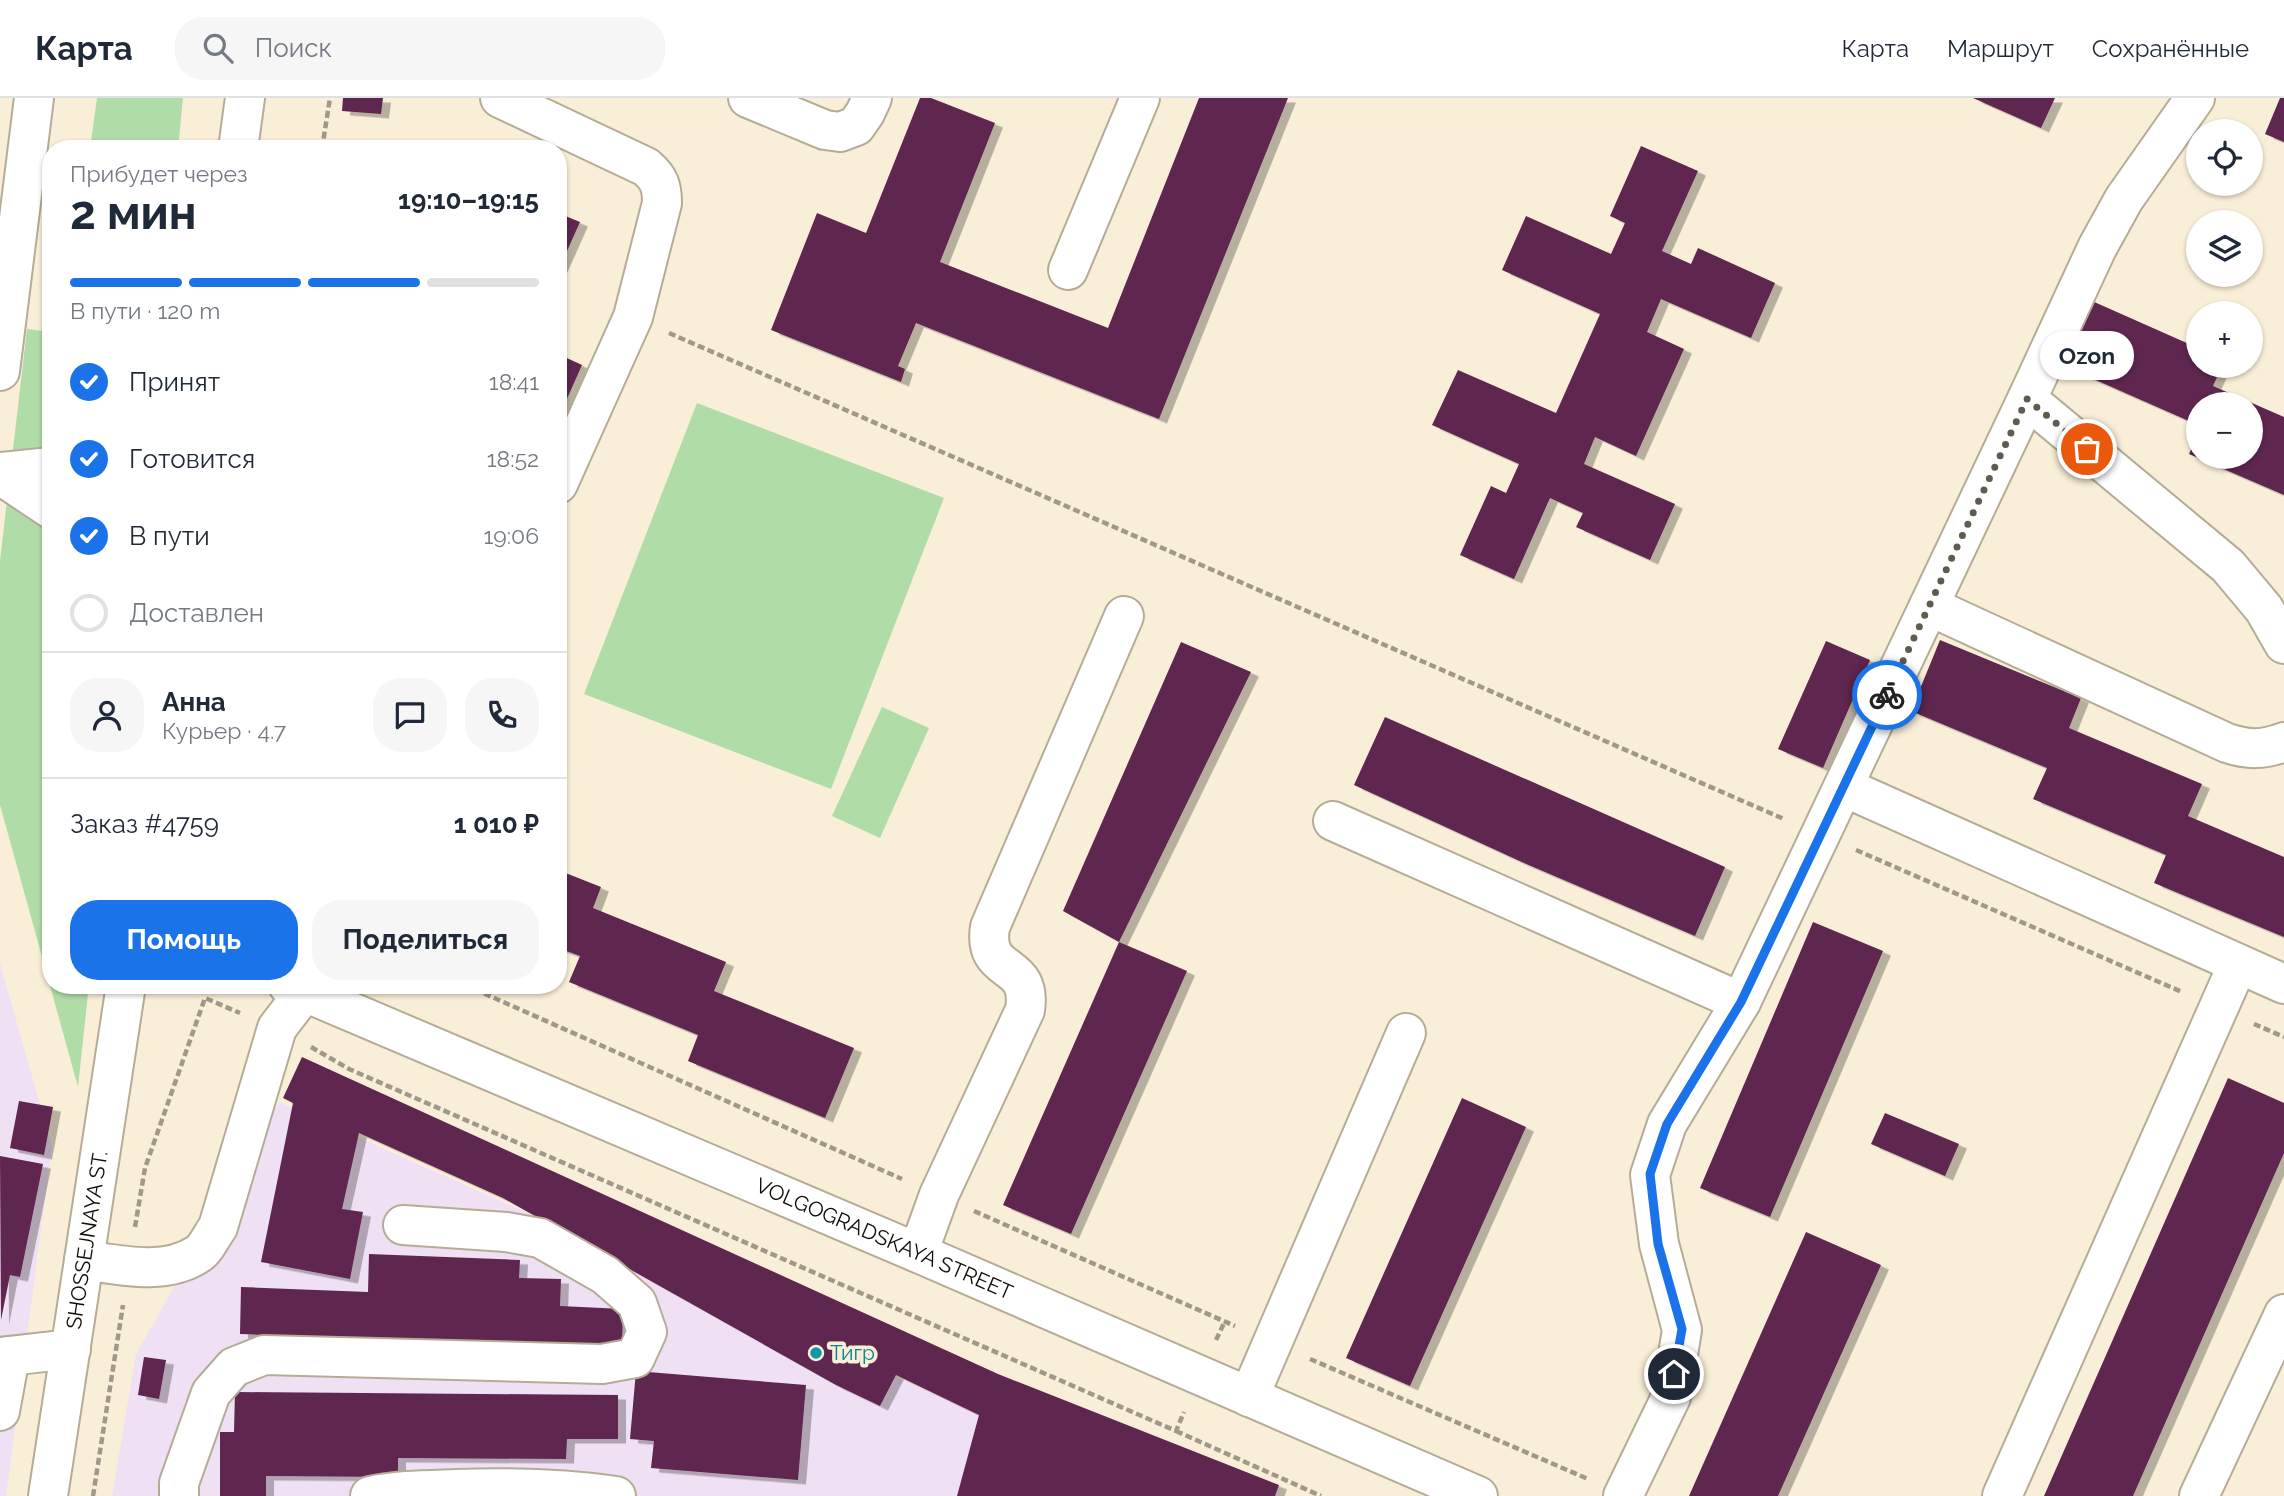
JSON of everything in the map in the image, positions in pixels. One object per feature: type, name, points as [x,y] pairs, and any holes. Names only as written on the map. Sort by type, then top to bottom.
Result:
[{"type":"street","points":[[0,372],[34,98]]},
{"type":"street","points":[[239,140],[245,98]]},
{"type":"street","points":[[500,98],[646,167],[656,176],[662,188],[662,202],[633,317],[567,464]]},
{"type":"street","points":[[748,98],[825,130],[840,132],[856,126],[872,98]]},
{"type":"street","points":[[1068,270],[1140,98]]},
{"type":"street","points":[[1623,1495],[1671,1397],[1682,1329],[1658,1244],[1650,1174],[1667,1124],[1741,1002],[2096,248],[2118,209],[2195,98]]},
{"type":"street","points":[[2027,399],[2228,566],[2264,609],[2284,644]]},
{"type":"street","points":[[0,474],[42,468]]},
{"type":"street","points":[[0,474],[42,503]]},
{"type":"street","points":[[1929,606],[2227,743],[2247,749],[2268,748],[2284,742]]},
{"type":"street","points":[[918,1253],[939,1195],[1025,1010],[1027,994],[1022,980],[993,956],[988,942],[990,927],[1124,616]]},
{"type":"street","points":[[1843,787],[2284,984]]},
{"type":"street","points":[[1333,821],[1741,1002]]},
{"type":"street","points":[[2002,1496],[2238,964]]},
{"type":"street","name":"SHOSSEJNAYA ST.","points":[[48,1496],[125,994]]},
{"type":"street","points":[[84,1260],[129,1266],[166,1267],[199,1253],[218,1227],[277,1028],[297,994]]},
{"type":"street","name":"VOLGOGRADSKAYA STREET","points":[[314,994],[1478,1496]]},
{"type":"street","points":[[1249,1397],[1406,1032]]},
{"type":"street","points":[[179,1496],[179,1483],[211,1393],[234,1367],[264,1355],[602,1364],[635,1358],[647,1332],[637,1303],[604,1275],[551,1244],[540,1238],[506,1232],[403,1225]]},
{"type":"street","points":[[2199,1496],[2284,1314]]},
{"type":"street","points":[[0,1411],[5,1357],[71,1349]]},
{"type":"street","points":[[370,1496],[394,1491],[520,1487],[567,1489],[616,1496]]},
{"type":"path","points":[[323,140],[330,98]]},
{"type":"path","points":[[633,317],[2284,1037]]},
{"type":"path","points":[[485,994],[1272,1343],[1623,1495]]},
{"type":"path","points":[[205,998],[277,1028],[349,1069],[1321,1496]]},
{"type":"path","points":[[1176,1431],[1224,1321]]},
{"type":"shaded area","points":[[0,963],[52,1147],[6,1496],[0,1496]]},
{"type":"shaded area","points":[[279,1102],[972,1411],[1215,1496],[112,1496],[136,1354]]},
{"type":"green space","points":[[97,98],[183,98],[179,140],[91,140]]},
{"type":"green space","points":[[27,329],[42,331],[42,957],[0,805],[0,561]]},
{"type":"green space","points":[[697,403],[944,498],[831,789],[584,694]]},
{"type":"green space","points":[[882,707],[929,728],[880,838],[832,816]]},
{"type":"green space","points":[[52,994],[88,994],[78,1087]]},
{"type":"building","points":[[343,98],[383,98],[381,114],[342,111]]},
{"type":"building","points":[[920,98],[931,98],[995,123],[940,262],[1108,328],[1199,98],[1288,98],[1159,419],[916,323],[898,366],[905,369],[901,382],[771,330],[817,213],[866,233]]},
{"type":"building","points":[[1973,98],[2055,98],[2041,128]]},
{"type":"building","points":[[2280,98],[2284,98],[2284,142],[2265,134]]},
{"type":"building","points":[[1641,146],[1698,171],[1662,251],[1691,264],[1698,248],[1775,283],[1751,338],[1661,299],[1647,332],[1684,349],[1636,456],[1595,437],[1584,464],[1675,504],[1650,560],[1576,527],[1583,513],[1550,498],[1514,579],[1460,555],[1491,486],[1506,493],[1519,464],[1432,425],[1458,370],[1556,413],[1600,314],[1502,270],[1526,216],[1611,254],[1625,223],[1610,216]]},
{"type":"building","points":[[567,217],[580,222],[567,251]]},
{"type":"building","points":[[2092,301],[2186,343],[2186,378],[2217,378],[2213,386],[2227,392],[2186,392],[2186,420],[2064,366]]},
{"type":"building","points":[[567,358],[582,365],[567,399]]},
{"type":"building","points":[[2263,408],[2284,417],[2284,495],[2224,469],[2263,469]]},
{"type":"building","points":[[1940,640],[2081,698],[2069,728],[2202,784],[2188,816],[2284,857],[2284,937],[2154,883],[2166,855],[2033,799],[2047,768],[1911,711]]},
{"type":"building","points":[[1826,641],[1870,660],[1823,768],[1778,749]]},
{"type":"building","points":[[1181,642],[1251,672],[1119,942],[1063,911]]},
{"type":"building","points":[[1385,717],[1725,867],[1695,936],[1524,863],[1354,785]]},
{"type":"building","points":[[567,874],[601,887],[593,908],[726,962],[714,991],[854,1048],[825,1118],[688,1061],[698,1035],[569,982],[580,956],[567,951]]},
{"type":"building","points":[[1813,922],[1883,951],[1770,1217],[1700,1188]]},
{"type":"building","points":[[1119,942],[1187,971],[1071,1234],[1003,1205]]},
{"type":"building","points":[[302,1057],[998,1374],[1279,1485],[1275,1496],[957,1496],[979,1415],[896,1375],[880,1406],[836,1385],[503,1198],[359,1133],[342,1209],[363,1212],[350,1279],[261,1262],[293,1103],[283,1098]]},
{"type":"building","points":[[2228,1078],[2284,1103],[2284,1153],[2133,1496],[2044,1496]]},
{"type":"building","points":[[1462,1098],[1526,1127],[1410,1386],[1346,1358]]},
{"type":"building","points":[[19,1101],[53,1107],[44,1155],[10,1148]]},
{"type":"building","points":[[1885,1113],[1959,1144],[1945,1176],[1871,1144]]},
{"type":"building","points":[[0,1156],[43,1164],[20,1277],[10,1275],[1,1320]]},
{"type":"building","points":[[1806,1232],[1881,1265],[1778,1496],[1689,1496]]},
{"type":"building","points":[[369,1254],[520,1260],[519,1278],[561,1279],[560,1306],[623,1309],[622,1348],[240,1334],[241,1287],[368,1292]]},
{"type":"building","points":[[144,1357],[166,1360],[159,1399],[138,1395]]},
{"type":"building","points":[[636,1371],[806,1385],[798,1480],[651,1468],[654,1441],[630,1439]]},
{"type":"building","points":[[235,1392],[618,1395],[618,1439],[567,1439],[566,1459],[398,1458],[398,1477],[266,1476],[266,1496],[220,1496],[220,1432],[234,1432]]},
{"type":"way so far","points":[[1887,695],[2027,399],[2087,449]]},
{"type":"place","name":"Ozon","points":[[2087,449]]},
{"type":"place","name":"Тигр","points":[[816,1353]]},
{"type":"route","points":[[1674,1374],[1682,1329],[1658,1244],[1650,1174],[1667,1124],[1741,1002],[1887,695]]}]
